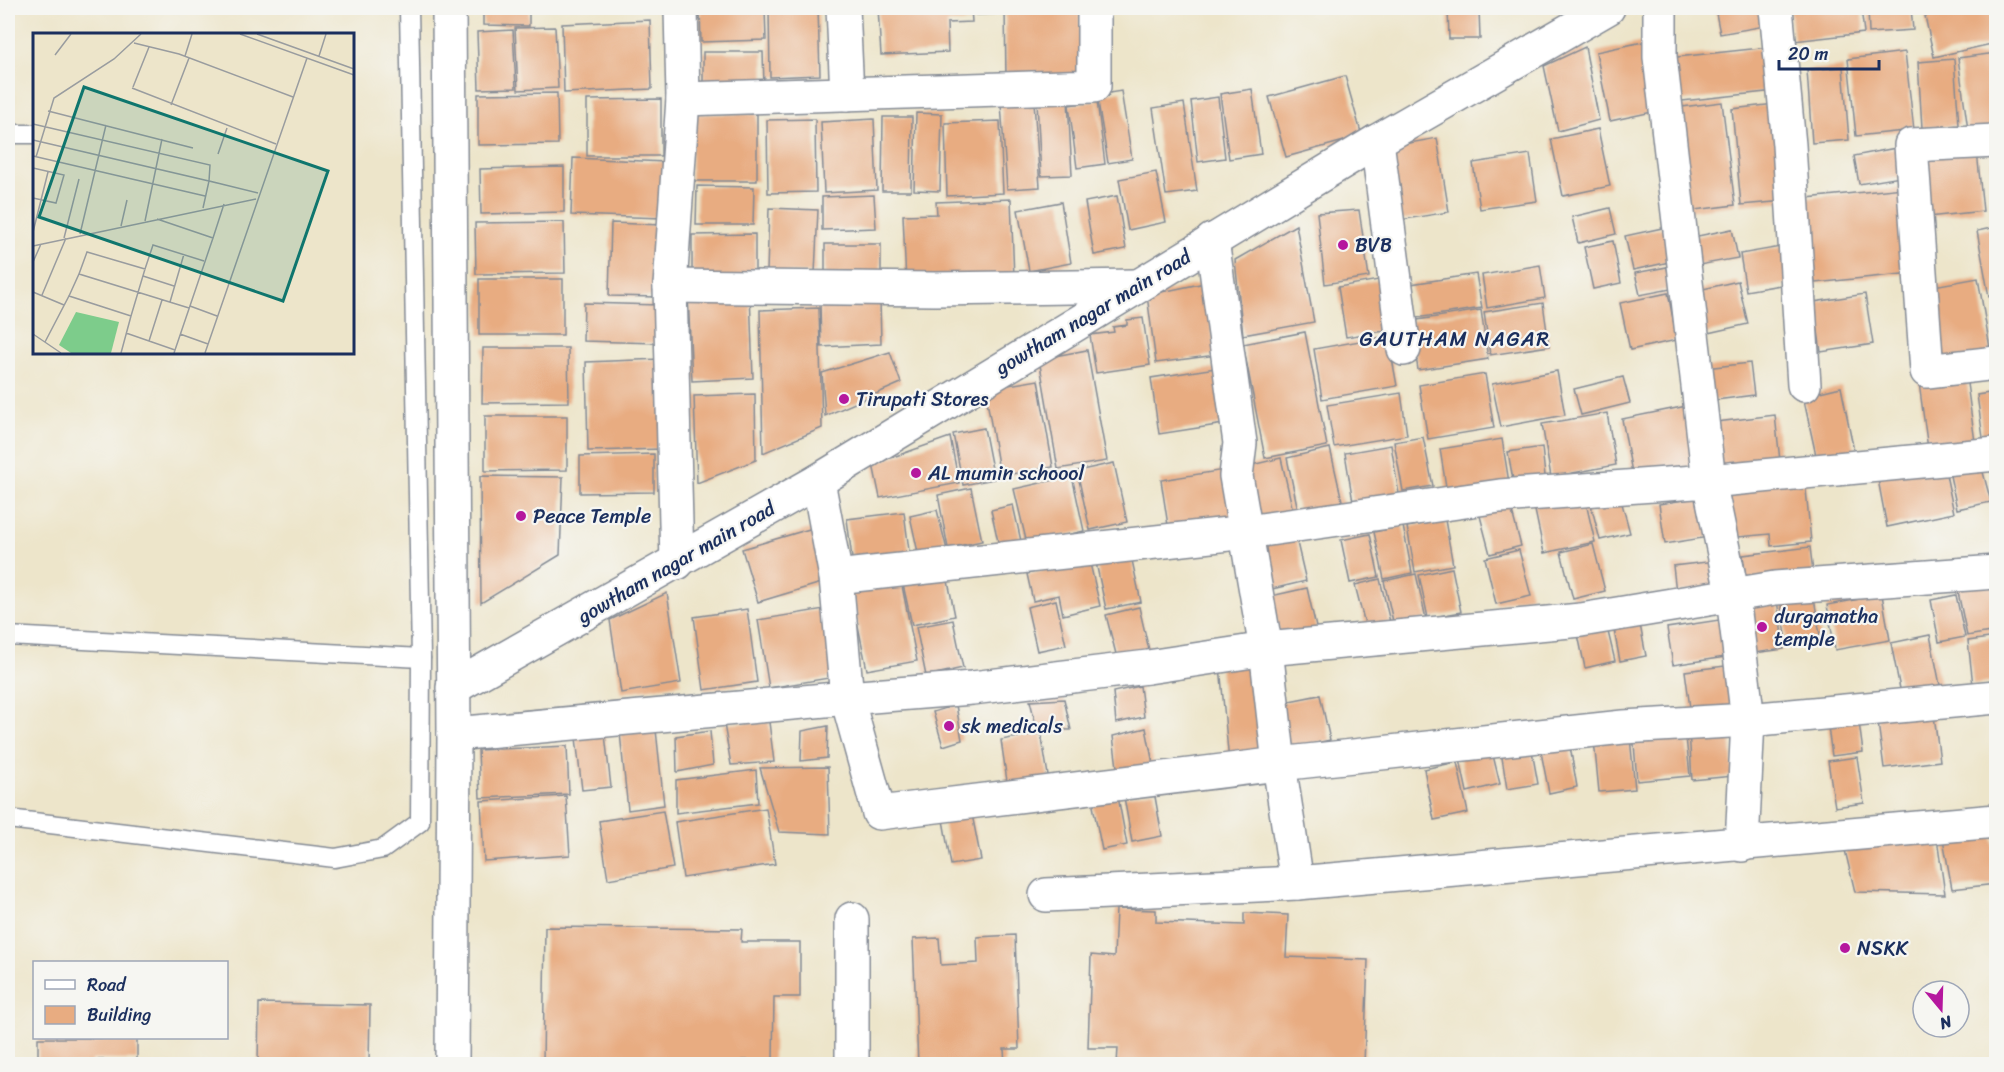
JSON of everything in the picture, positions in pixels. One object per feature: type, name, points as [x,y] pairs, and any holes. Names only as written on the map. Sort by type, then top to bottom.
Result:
[{"type":"street","points":[[449,8],[454,734],[452,1065]]},
{"type":"street","points":[[677,563],[670,286],[683,99],[681,8]]},
{"type":"street","points":[[843,8],[847,94]]},
{"type":"street","points":[[683,99],[1094,86],[1094,8]]},
{"type":"street","name":"gowtham nagar main road","points":[[453,688],[818,481],[1377,141],[1608,8]]},
{"type":"street","points":[[1660,8],[1660,57],[1709,481],[1733,597],[1748,720],[1742,845]]},
{"type":"street","points":[[1776,8],[1789,145],[1804,386]]},
{"type":"street","points":[[1377,141],[1404,349]]},
{"type":"street","points":[[1996,141],[1911,145],[1927,371],[1996,363]]},
{"type":"street","points":[[1212,240],[1240,442],[1236,476],[1266,650],[1279,764],[1297,884]]},
{"type":"street","points":[[670,286],[935,289],[1138,286]]},
{"type":"street","points":[[836,577],[1247,532],[1500,496],[1709,481],[1996,454]]},
{"type":"street","points":[[818,481],[836,577],[847,698],[879,813],[1279,764],[1623,727],[1748,720],[1996,697]]},
{"type":"street","points":[[454,734],[972,688],[1266,650],[1581,620],[1733,597],[1775,588],[1996,572]]},
{"type":"street","points":[[1046,895],[1297,884],[1996,821]]},
{"type":"street","points":[[852,919],[852,1065]]},
{"type":"lane","points":[[8,819],[335,858],[383,849],[420,822],[421,658],[410,8]]},
{"type":"lane","points":[[8,134],[33,134]]},
{"type":"lane","points":[[8,636],[421,658]]},
{"type":"building","points":[[483,8],[529,8],[529,26],[483,25]]},
{"type":"building","points":[[700,8],[765,8],[766,40],[701,42]]},
{"type":"building","points":[[818,8],[820,75],[770,77],[769,9]]},
{"type":"building","points":[[878,8],[971,8],[972,22],[947,23],[948,52],[881,55]]},
{"type":"building","points":[[976,8],[1003,8],[1003,14],[976,15]]},
{"type":"building","points":[[1005,8],[1080,8],[1080,79],[1006,79]]},
{"type":"building","points":[[1448,8],[1479,8],[1480,39],[1449,39]]},
{"type":"building","points":[[1715,8],[1768,8],[1771,25],[1720,34]]},
{"type":"building","points":[[1790,8],[1861,8],[1864,33],[1794,41]]},
{"type":"building","points":[[1868,8],[1911,8],[1913,30],[1869,33]]},
{"type":"building","points":[[1963,8],[1992,8],[1996,43],[1934,57],[1925,16]]},
{"type":"building","points":[[650,20],[652,89],[564,93],[562,24]]},
{"type":"building","points":[[555,27],[558,88],[518,90],[515,28]]},
{"type":"building","points":[[513,30],[516,88],[479,89],[477,32]]},
{"type":"building","points":[[1643,42],[1657,111],[1610,121],[1596,52]]},
{"type":"building","points":[[1585,47],[1599,120],[1558,131],[1544,66]]},
{"type":"building","points":[[1770,47],[1775,91],[1673,102],[1668,58]]},
{"type":"building","points":[[703,52],[763,52],[764,85],[703,86]]},
{"type":"building","points":[[1905,52],[1914,130],[1856,136],[1848,59]]},
{"type":"building","points":[[1996,53],[1996,126],[1968,130],[1958,58]]},
{"type":"building","points":[[1954,59],[1959,125],[1922,128],[1918,62]]},
{"type":"building","points":[[1843,67],[1849,140],[1812,143],[1807,70]]},
{"type":"building","points":[[1345,76],[1362,136],[1286,157],[1269,97]]},
{"type":"building","points":[[1252,89],[1261,154],[1229,159],[1220,94]]},
{"type":"building","points":[[1121,91],[1132,159],[1108,163],[1097,95]]},
{"type":"building","points":[[557,93],[558,144],[478,145],[478,94]]},
{"type":"building","points":[[1218,97],[1225,158],[1198,162],[1191,101]]},
{"type":"building","points":[[661,99],[661,156],[587,156],[587,100]]},
{"type":"building","points":[[1068,100],[1072,175],[1041,176],[1037,102]]},
{"type":"building","points":[[1097,101],[1105,164],[1077,168],[1069,105]]},
{"type":"building","points":[[1034,102],[1040,187],[1007,189],[1001,104]]},
{"type":"building","points":[[1722,102],[1735,205],[1686,211],[1674,108]]},
{"type":"building","points":[[1184,103],[1197,191],[1166,195],[1153,108]]},
{"type":"building","points":[[1775,104],[1785,201],[1741,205],[1732,109]]},
{"type":"building","points":[[916,113],[942,114],[940,191],[914,190]]},
{"type":"building","points":[[692,114],[757,114],[757,181],[691,181]]},
{"type":"building","points":[[883,117],[912,117],[911,191],[882,191]]},
{"type":"building","points":[[815,119],[816,192],[768,193],[767,120]]},
{"type":"building","points":[[874,119],[877,190],[824,193],[821,122]]},
{"type":"building","points":[[1000,121],[1003,193],[947,196],[945,123]]},
{"type":"building","points":[[1598,129],[1610,186],[1563,196],[1551,139]]},
{"type":"building","points":[[1437,138],[1449,212],[1400,220],[1387,147]]},
{"type":"building","points":[[1896,148],[1901,177],[1859,184],[1854,156]]},
{"type":"building","points":[[1977,151],[1983,211],[1928,217],[1921,158]]},
{"type":"building","points":[[1530,154],[1537,201],[1480,209],[1473,163]]},
{"type":"building","points":[[573,158],[666,162],[663,218],[571,215]]},
{"type":"building","points":[[1996,160],[1996,193],[1995,193],[1991,161]]},
{"type":"building","points":[[564,167],[564,212],[481,214],[480,169]]},
{"type":"building","points":[[1156,172],[1166,222],[1128,230],[1119,179]]},
{"type":"building","points":[[697,186],[754,187],[753,225],[696,225]]},
{"type":"building","points":[[1903,188],[1912,273],[1815,283],[1807,198]]},
{"type":"building","points":[[874,195],[876,228],[822,230],[822,197]]},
{"type":"building","points":[[1117,196],[1126,249],[1094,255],[1085,202]]},
{"type":"building","points":[[1011,199],[1014,278],[906,283],[903,215],[937,214],[936,202]]},
{"type":"building","points":[[1061,202],[1071,263],[1029,271],[1018,210]]},
{"type":"building","points":[[769,208],[818,210],[815,273],[767,272]]},
{"type":"building","points":[[1610,208],[1616,234],[1578,243],[1572,217]]},
{"type":"building","name":"BVB","points":[[1359,210],[1369,277],[1325,284],[1317,213]]},
{"type":"building","points":[[564,222],[565,273],[476,274],[475,223]]},
{"type":"building","points":[[611,223],[662,225],[659,297],[609,296]]},
{"type":"building","points":[[1296,225],[1314,322],[1243,335],[1235,260]]},
{"type":"building","points":[[1667,227],[1674,261],[1633,270],[1625,236]]},
{"type":"building","points":[[1996,227],[1996,296],[1989,297],[1977,231]]},
{"type":"building","points":[[1732,229],[1738,258],[1694,266],[1688,238]]},
{"type":"building","points":[[755,234],[755,279],[692,280],[692,235]]},
{"type":"building","points":[[1613,241],[1621,283],[1593,289],[1584,247]]},
{"type":"building","points":[[825,244],[881,244],[881,276],[825,276]]},
{"type":"building","points":[[1786,246],[1792,283],[1746,291],[1740,254]]},
{"type":"building","points":[[1540,265],[1545,298],[1487,308],[1482,275]]},
{"type":"building","points":[[1667,267],[1671,289],[1640,295],[1635,273]]},
{"type":"building","points":[[1476,274],[1482,308],[1416,318],[1411,284]]},
{"type":"building","points":[[1978,278],[1991,354],[1942,362],[1928,287]]},
{"type":"building","points":[[479,279],[563,279],[563,335],[479,335]]},
{"type":"building","points":[[1384,279],[1391,330],[1346,337],[1338,287]]},
{"type":"building","points":[[1738,281],[1748,324],[1699,335],[1690,292]]},
{"type":"building","points":[[1205,283],[1216,355],[1156,363],[1147,295]]},
{"type":"building","points":[[750,292],[753,378],[692,381],[688,294]]},
{"type":"building","points":[[1668,293],[1677,340],[1630,350],[1620,303]]},
{"type":"building","points":[[1865,294],[1873,344],[1821,352],[1814,302]]},
{"type":"building","points":[[880,300],[881,344],[821,347],[820,303]]},
{"type":"building","points":[[584,303],[659,305],[657,343],[583,341]]},
{"type":"building","points":[[1543,303],[1549,346],[1490,355],[1484,312]]},
{"type":"building","points":[[819,308],[822,428],[763,453],[760,310]]},
{"type":"building","points":[[1481,310],[1488,359],[1418,370],[1411,321]]},
{"type":"building","points":[[1143,318],[1150,365],[1096,373],[1090,335],[1114,332],[1113,327],[1127,325],[1127,320]]},
{"type":"building","points":[[1305,332],[1327,446],[1265,458],[1243,344]]},
{"type":"building","points":[[1388,336],[1397,386],[1322,399],[1314,349]]},
{"type":"building","points":[[483,348],[568,348],[569,402],[482,403]]},
{"type":"building","points":[[1087,350],[1107,461],[1058,469],[1039,359]]},
{"type":"building","name":"Tirupati Stores","points":[[890,352],[901,383],[825,416],[822,373]]},
{"type":"building","points":[[661,359],[664,449],[588,451],[586,362]]},
{"type":"building","points":[[1750,363],[1754,395],[1701,402],[1696,369]]},
{"type":"building","points":[[1222,367],[1230,423],[1159,434],[1151,378]]},
{"type":"building","points":[[1557,371],[1565,415],[1501,427],[1492,384]]},
{"type":"building","points":[[1485,374],[1494,428],[1428,439],[1419,385]]},
{"type":"building","points":[[1966,376],[1975,442],[1928,449],[1919,383]]},
{"type":"building","points":[[1623,377],[1630,403],[1581,415],[1574,389]]},
{"type":"building","points":[[1038,380],[1053,467],[1000,476],[985,389]]},
{"type":"building","points":[[1841,387],[1854,451],[1817,460],[1803,396]]},
{"type":"building","points":[[1996,392],[1996,444],[1984,445],[1977,395]]},
{"type":"building","points":[[1401,393],[1407,435],[1334,447],[1327,405]]},
{"type":"building","points":[[755,394],[756,460],[697,483],[694,396]]},
{"type":"building","points":[[1687,406],[1698,466],[1633,478],[1622,419]]},
{"type":"building","points":[[1607,413],[1616,465],[1551,477],[1542,424]]},
{"type":"building","points":[[1775,415],[1781,470],[1714,478],[1708,423]]},
{"type":"building","points":[[485,416],[567,416],[567,470],[485,471]]},
{"type":"building","points":[[984,428],[994,479],[963,485],[953,434]]},
{"type":"building","name":"AL mumin schoool","points":[[950,437],[959,483],[880,498],[873,464]]},
{"type":"building","points":[[1423,437],[1433,486],[1403,491],[1394,442]]},
{"type":"building","points":[[1502,439],[1510,489],[1448,499],[1440,449]]},
{"type":"building","points":[[1391,445],[1400,500],[1354,508],[1345,453]]},
{"type":"building","points":[[1542,447],[1545,476],[1513,480],[1508,452]]},
{"type":"building","points":[[1330,448],[1343,505],[1299,515],[1287,458]]},
{"type":"building","points":[[654,454],[654,492],[580,493],[580,456]]},
{"type":"building","points":[[1281,458],[1293,511],[1251,521],[1239,468]]},
{"type":"building","points":[[1943,460],[1954,513],[1887,527],[1877,474]]},
{"type":"building","points":[[1980,461],[1991,502],[1957,509],[1948,466]]},
{"type":"building","points":[[1114,463],[1127,522],[1090,530],[1077,471]]},
{"type":"building","points":[[1230,469],[1238,521],[1169,532],[1161,480]]},
{"type":"building","name":"Peace Temple","points":[[480,476],[563,477],[560,555],[481,603]]},
{"type":"building","points":[[1072,476],[1084,531],[1027,544],[1014,489]]},
{"type":"building","points":[[1805,479],[1811,542],[1771,546],[1770,534],[1727,538],[1722,487]]},
{"type":"building","points":[[971,488],[982,541],[948,548],[938,495]]},
{"type":"building","points":[[1618,489],[1630,533],[1600,540],[1589,497]]},
{"type":"building","points":[[1583,490],[1595,542],[1544,553],[1533,501]]},
{"type":"building","points":[[1703,497],[1709,537],[1665,544],[1659,504]]},
{"type":"building","points":[[1510,504],[1521,546],[1490,554],[1479,512]]},
{"type":"building","points":[[1013,505],[1021,541],[999,546],[991,510]]},
{"type":"building","points":[[937,510],[947,550],[919,557],[910,516]]},
{"type":"building","points":[[904,512],[910,558],[853,566],[847,519]]},
{"type":"building","points":[[1445,520],[1453,565],[1415,572],[1407,527]]},
{"type":"building","points":[[1403,526],[1412,573],[1384,579],[1374,532]]},
{"type":"building","points":[[813,528],[828,581],[758,602],[742,549]]},
{"type":"building","points":[[1295,534],[1306,581],[1272,589],[1261,543]]},
{"type":"building","points":[[1370,534],[1379,577],[1350,583],[1341,540]]},
{"type":"building","points":[[1593,544],[1605,591],[1573,599],[1561,552]]},
{"type":"building","points":[[1810,547],[1814,580],[1747,588],[1743,555]]},
{"type":"building","points":[[1519,550],[1531,596],[1496,604],[1485,558]]},
{"type":"building","points":[[1130,551],[1141,602],[1106,609],[1095,558]]},
{"type":"building","points":[[1089,559],[1100,606],[1063,615],[1059,595],[1033,601],[1027,574]]},
{"type":"building","points":[[1715,561],[1719,587],[1676,592],[1673,566]]},
{"type":"building","points":[[1452,568],[1461,612],[1428,618],[1419,575]]},
{"type":"building","points":[[946,571],[955,616],[912,625],[902,580]]},
{"type":"building","points":[[1416,574],[1426,619],[1394,626],[1384,581]]},
{"type":"building","points":[[1380,579],[1390,622],[1366,628],[1355,585]]},
{"type":"building","points":[[1992,580],[1996,601],[1996,631],[1967,636],[1957,587]]},
{"type":"building","points":[[901,581],[917,661],[867,670],[851,591]]},
{"type":"building","points":[[1812,586],[1821,641],[1788,647],[1779,593]]},
{"type":"building","points":[[1307,588],[1318,636],[1282,644],[1271,596]]},
{"type":"building","points":[[667,593],[681,683],[621,693],[610,620]]},
{"type":"building","points":[[1882,595],[1890,640],[1835,650],[1827,605]]},
{"type":"building","points":[[1956,595],[1965,637],[1939,642],[1931,600]]},
{"type":"building","points":[[1056,600],[1066,645],[1037,651],[1027,607]]},
{"type":"building","name":"durgamatha temple","points":[[1777,600],[1784,649],[1747,654],[1740,605]]},
{"type":"building","points":[[1139,607],[1149,650],[1117,658],[1106,615]]},
{"type":"building","points":[[747,609],[757,682],[704,690],[694,617]]},
{"type":"building","points":[[824,609],[835,677],[769,688],[758,620]]},
{"type":"building","points":[[1638,614],[1646,656],[1620,661],[1612,620]]},
{"type":"building","points":[[1605,619],[1615,661],[1585,668],[1576,625]]},
{"type":"building","points":[[953,620],[963,668],[926,676],[916,627]]},
{"type":"building","points":[[1719,620],[1725,657],[1673,665],[1667,628]]},
{"type":"building","points":[[1930,635],[1940,685],[1901,694],[1891,643]]},
{"type":"building","points":[[1996,637],[1996,682],[1973,685],[1968,641]]},
{"type":"building","points":[[1263,662],[1272,758],[1229,762],[1220,666]]},
{"type":"building","points":[[1733,665],[1738,709],[1691,715],[1685,671]]},
{"type":"building","points":[[1140,686],[1144,717],[1116,723],[1113,692]]},
{"type":"building","points":[[1320,695],[1330,740],[1289,749],[1279,703]]},
{"type":"building","points":[[1064,699],[1071,730],[1037,729],[1030,701]]},
{"type":"building","name":"sk medicals","points":[[956,705],[962,740],[943,746],[933,712]]},
{"type":"building","points":[[1933,708],[1940,761],[1884,768],[1877,715]]},
{"type":"building","points":[[1858,715],[1863,752],[1832,756],[1827,720]]},
{"type":"building","points":[[769,722],[774,762],[731,765],[724,724]]},
{"type":"building","points":[[604,726],[611,787],[582,790],[575,729]]},
{"type":"building","points":[[828,726],[827,758],[801,761],[802,731]]},
{"type":"building","points":[[1685,727],[1690,776],[1637,781],[1633,732]]},
{"type":"building","points":[[1730,727],[1733,776],[1692,780],[1689,730]]},
{"type":"building","points":[[1146,728],[1154,769],[1118,775],[1113,736]]},
{"type":"building","points":[[656,730],[664,805],[628,810],[620,733]]},
{"type":"building","points":[[710,731],[713,765],[677,772],[676,736]]},
{"type":"building","points":[[1041,733],[1049,781],[1008,788],[1001,740]]},
{"type":"building","points":[[1630,737],[1635,789],[1599,792],[1594,740]]},
{"type":"building","points":[[1530,740],[1538,784],[1507,789],[1500,745]]},
{"type":"building","points":[[1490,743],[1500,784],[1467,792],[1458,750]]},
{"type":"building","points":[[567,746],[569,794],[480,798],[478,750]]},
{"type":"building","points":[[1570,746],[1577,787],[1549,793],[1541,752]]},
{"type":"building","points":[[1857,757],[1864,803],[1835,807],[1828,761]]},
{"type":"building","points":[[1457,762],[1468,813],[1434,820],[1424,769]]},
{"type":"building","points":[[828,767],[830,834],[779,832],[760,768]]},
{"type":"building","points":[[756,770],[758,803],[676,813],[676,780]]},
{"type":"building","points":[[1117,791],[1127,845],[1102,850],[1091,796]]},
{"type":"building","points":[[1154,791],[1162,836],[1132,842],[1124,797]]},
{"type":"building","points":[[566,796],[570,855],[484,861],[481,801]]},
{"type":"building","points":[[970,804],[981,860],[951,865],[941,809]]},
{"type":"building","points":[[766,808],[775,864],[683,878],[675,822]]},
{"type":"building","points":[[663,811],[673,868],[608,879],[599,821]]},
{"type":"building","points":[[1991,832],[1996,856],[1996,884],[1952,889],[1943,839]]},
{"type":"building","points":[[1937,838],[1945,894],[1855,892],[1844,846]]},
{"type":"building","points":[[1116,909],[1156,910],[1156,922],[1244,925],[1244,913],[1288,915],[1286,957],[1368,960],[1364,1064],[1117,1064],[1118,1048],[1088,1048],[1091,955],[1114,957]]},
{"type":"building","points":[[545,927],[742,929],[741,942],[800,942],[800,997],[774,997],[773,1060],[743,1060],[743,1064],[543,1064]]},
{"type":"building","points":[[1015,935],[1019,1049],[1004,1049],[1005,1064],[918,1064],[913,939],[939,938],[941,965],[978,963],[977,937]]},
{"type":"building","points":[[259,1003],[370,1005],[369,1064],[258,1064]]},
{"type":"building","points":[[38,1039],[137,1039],[137,1060],[91,1060],[91,1064],[38,1064]]},
{"type":"place","name":"BVB","points":[[1343,245]]},
{"type":"place","name":"Tirupati Stores","points":[[844,399]]},
{"type":"place","name":"AL mumin schoool","points":[[916,473]]},
{"type":"place","name":"Peace Temple","points":[[521,516]]},
{"type":"place","name":"durgamatha temple","points":[[1762,627]]},
{"type":"place","name":"sk medicals","points":[[949,726]]},
{"type":"place","name":"NSKK","points":[[1845,948]]},
{"type":"district","name":"GAUTHAM NAGAR","points":[[1455,339]]}]
